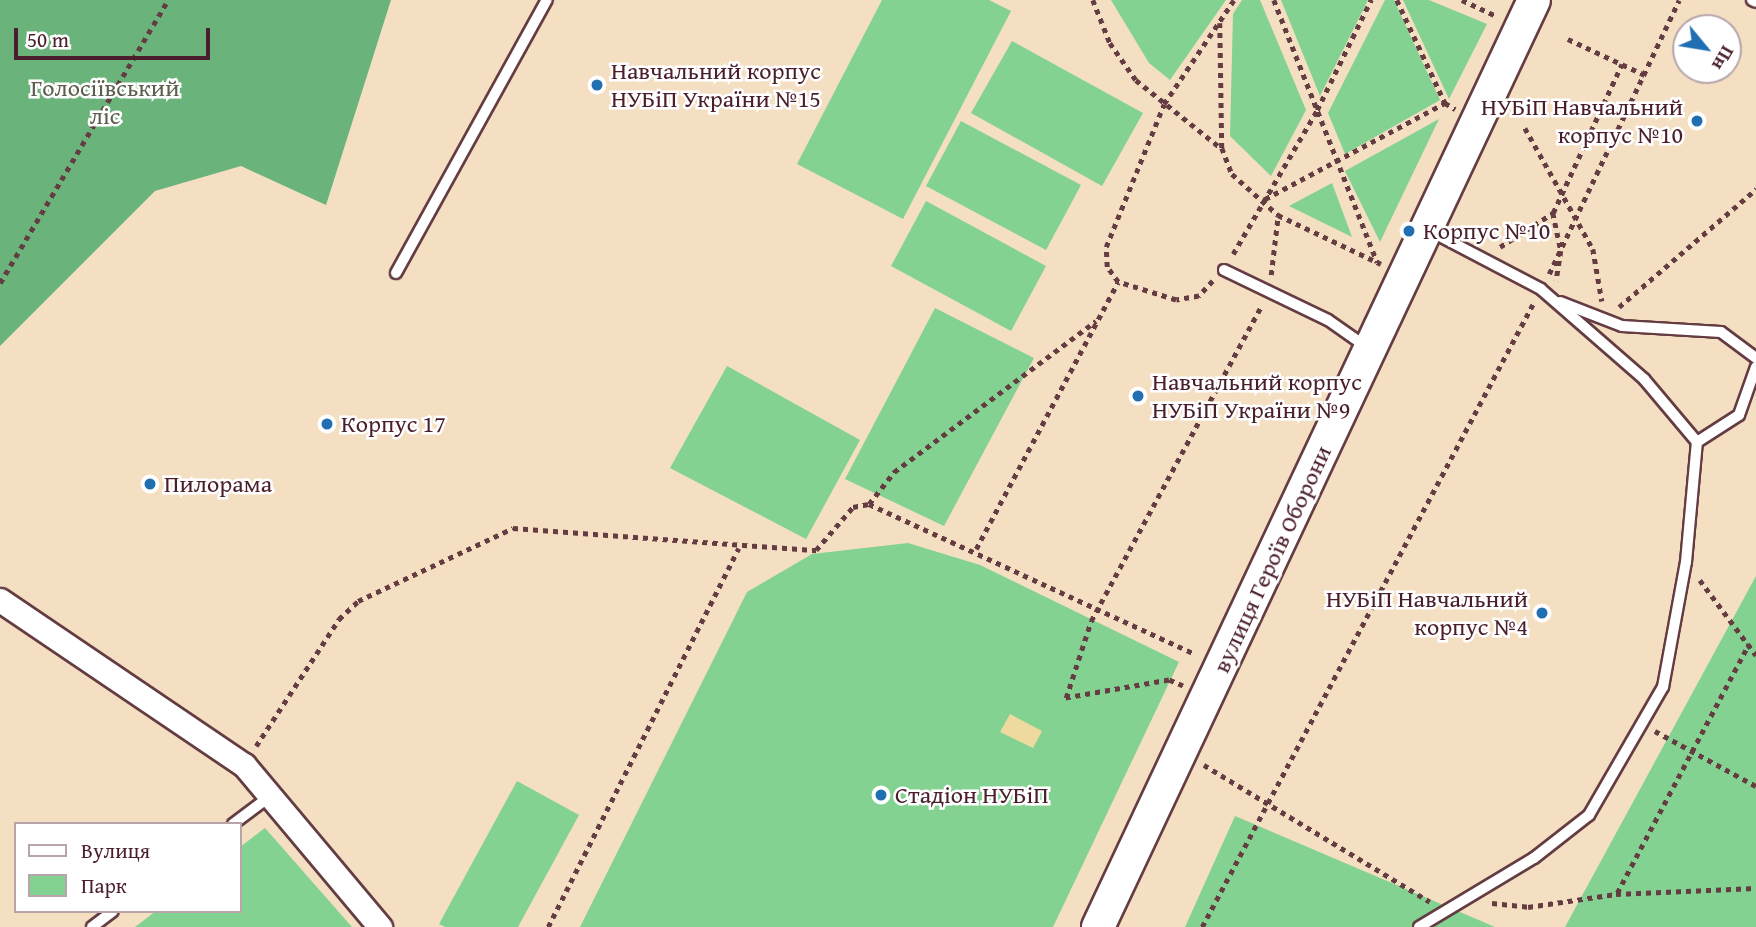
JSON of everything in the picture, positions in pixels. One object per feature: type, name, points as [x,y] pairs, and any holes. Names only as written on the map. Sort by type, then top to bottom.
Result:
[{"type":"street","name":"вулиця Героїв Оборони","points":[[1098,927],[1534,0]]},
{"type":"street","points":[[0,600],[244,765],[380,927]]},
{"type":"lane","points":[[396,273],[547,0]]},
{"type":"lane","points":[[1419,927],[1590,815],[1663,687],[1686,562],[1697,442],[1644,379],[1541,289],[1426,229]]},
{"type":"lane","points":[[1224,270],[1371,349]]},
{"type":"lane","points":[[1553,299],[1622,326],[1721,332],[1744,343],[1756,358]]},
{"type":"lane","points":[[1697,442],[1739,415],[1756,367]]},
{"type":"lane","points":[[236,822],[269,797]]},
{"type":"lane","points":[[92,927],[110,913]]},
{"type":"path","points":[[0,283],[167,0]]},
{"type":"path","points":[[1093,0],[1110,43],[1136,80],[1222,148]]},
{"type":"path","points":[[1234,0],[1164,104],[1106,247],[1107,267],[1118,282],[1176,300],[1199,296],[1224,270],[1317,110],[1371,0]]},
{"type":"path","points":[[1274,0],[1339,159],[1377,262]]},
{"type":"path","points":[[1264,200],[1445,103],[1397,0]]},
{"type":"path","points":[[1462,0],[1501,18]]},
{"type":"path","points":[[1202,927],[1562,251],[1679,0]]},
{"type":"path","points":[[1220,20],[1222,148],[1232,174],[1278,215],[1385,266]]},
{"type":"path","points":[[1568,39],[1646,75]]},
{"type":"path","points":[[1482,259],[1553,213],[1622,64]]},
{"type":"path","points":[[1525,128],[1592,249],[1605,319]]},
{"type":"path","points":[[1605,319],[1756,189]]},
{"type":"path","points":[[1553,213],[1562,251],[1553,299]]},
{"type":"path","points":[[1184,686],[1169,680],[1066,698],[1098,608],[1269,292],[1278,215]]},
{"type":"path","points":[[976,549],[1118,282]]},
{"type":"path","points":[[869,504],[894,471],[1099,318]]},
{"type":"path","points":[[244,765],[338,619],[358,601],[513,528],[739,548],[816,550],[853,507],[869,504],[976,549],[1199,656]]},
{"type":"path","points":[[548,927],[739,548]]},
{"type":"path","points":[[1686,562],[1756,655]]},
{"type":"path","points":[[1616,894],[1749,644]]},
{"type":"path","points":[[1642,724],[1756,786]]},
{"type":"path","points":[[1182,752],[1446,911]]},
{"type":"path","points":[[1464,900],[1528,907],[1616,894],[1756,888]]},
{"type":"green space","name":"Голосіївський ліс","points":[[0,0],[391,0],[326,205],[241,166],[155,191],[0,346]]},
{"type":"green space","points":[[882,0],[989,0],[1011,11],[903,219],[797,164]]},
{"type":"green space","points":[[1111,0],[1226,0],[1170,80],[1149,63]]},
{"type":"green space","points":[[1242,0],[1260,0],[1306,110],[1271,176],[1230,136],[1233,14]]},
{"type":"green space","points":[[1281,0],[1368,0],[1320,96]]},
{"type":"green space","points":[[1385,0],[1394,0],[1440,100],[1345,154],[1328,113]]},
{"type":"green space","points":[[1403,0],[1429,0],[1487,24],[1449,99]]},
{"type":"green space","points":[[1012,41],[1143,113],[1102,186],[971,113]]},
{"type":"green space","points":[[1439,119],[1380,242],[1345,171]]},
{"type":"green space","points":[[961,121],[1081,185],[1046,250],[926,186]]},
{"type":"green space","points":[[1332,183],[1352,237],[1289,206]]},
{"type":"green space","points":[[926,201],[1046,266],[1011,331],[891,266]]},
{"type":"green space","points":[[935,308],[1034,358],[944,526],[845,479]]},
{"type":"green space","points":[[727,366],[860,440],[806,539],[670,468]]},
{"type":"green space","name":"Стадіон НУБіП","points":[[908,543],[980,565],[1179,662],[1053,927],[580,927],[747,592],[812,554]]},
{"type":"green space","points":[[1756,576],[1756,927],[1565,927]]},
{"type":"green space","points":[[517,781],[579,815],[518,927],[445,927],[439,924]]},
{"type":"green space","points":[[1235,816],[1495,927],[1185,927]]},
{"type":"green space","points":[[265,828],[352,927],[135,927],[153,913],[242,913],[242,845]]},
{"type":"sand","points":[[1010,714],[1042,731],[1033,748],[1000,732]]},
{"type":"place","name":"Навчальний корпус НУБіП України №15","points":[[597,85]]},
{"type":"place","name":"НУБіП Навчальний корпус №10","points":[[1697,121]]},
{"type":"place","name":"Корпус №10","points":[[1409,231]]},
{"type":"place","name":"Навчальний корпус НУБіП України №9","points":[[1138,396]]},
{"type":"place","name":"Корпус 17","points":[[327,424]]},
{"type":"place","name":"Пилорама","points":[[150,484]]},
{"type":"place","name":"НУБіП Навчальний корпус №4","points":[[1542,613]]},
{"type":"place","name":"Стадіон НУБіП","points":[[881,795]]}]
